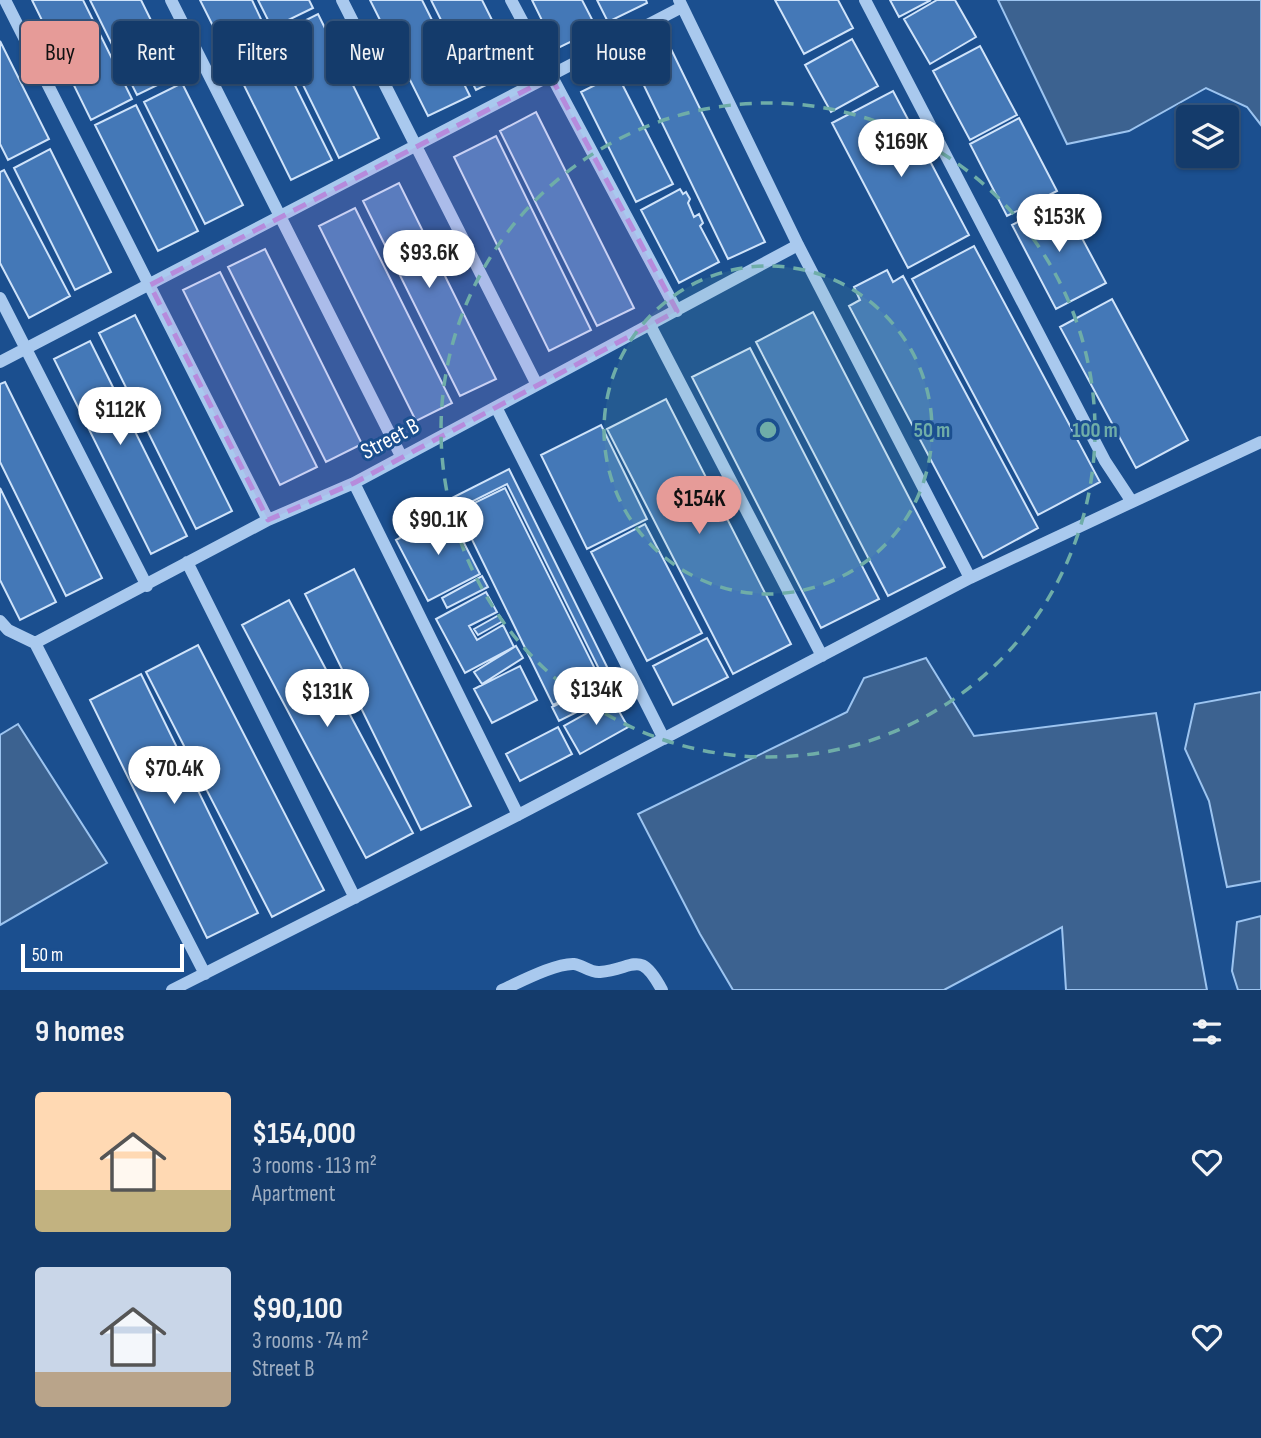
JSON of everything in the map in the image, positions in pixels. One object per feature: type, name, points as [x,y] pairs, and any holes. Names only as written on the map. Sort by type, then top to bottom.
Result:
[{"type":"street","points":[[5,0],[268,520]]},
{"type":"street","points":[[171,0],[401,456]]},
{"type":"street","points":[[342,0],[537,385]]},
{"type":"street","points":[[511,0],[522,21]]},
{"type":"street","points":[[865,0],[1099,449],[1132,502]]},
{"type":"street","points":[[558,73],[681,4],[798,244],[970,578]]},
{"type":"street","points":[[0,362],[538,84]]},
{"type":"street","points":[[555,84],[677,311]]},
{"type":"street","name":"Street B","points":[[35,643],[268,520],[354,483],[798,244]]},
{"type":"street","points":[[0,298],[147,586]]},
{"type":"street","points":[[650,325],[821,656]]},
{"type":"street","points":[[496,407],[664,738]]},
{"type":"street","points":[[172,990],[518,815],[970,578],[1261,442]]},
{"type":"street","points":[[354,483],[518,815]]},
{"type":"street","points":[[187,562],[355,898]]},
{"type":"street","points":[[0,621],[8,629],[35,643],[205,974]]},
{"type":"street","points":[[502,990],[564,965],[577,964],[597,973],[638,963],[653,973],[662,990]]},
{"type":"highlighted area","points":[[551,77],[677,311],[354,483],[268,520],[150,285]]},
{"type":"water","points":[[998,0],[1261,0],[1261,125],[1247,107],[1206,88],[1129,131],[1067,144]]},
{"type":"water","points":[[926,658],[974,736],[1156,713],[1207,990],[1066,990],[1062,927],[944,990],[733,990],[700,934],[638,814],[847,712],[864,678]]},
{"type":"water","points":[[1261,692],[1261,881],[1227,887],[1209,801],[1185,749],[1195,704]]},
{"type":"water","points":[[18,724],[107,863],[0,925],[0,735]]},
{"type":"water","points":[[1261,916],[1261,990],[1238,990],[1232,971],[1237,922]]},
{"type":"building","points":[[32,0],[83,0],[93,21],[42,21]]},
{"type":"building","points":[[90,0],[141,0],[151,21],[113,21],[113,46]]},
{"type":"building","points":[[200,0],[252,0],[262,21],[213,21],[213,26]]},
{"type":"building","points":[[258,0],[309,0],[313,8],[286,21],[268,21]]},
{"type":"building","points":[[370,0],[422,0],[432,21],[423,21],[423,84],[464,84],[470,96],[428,116],[409,78],[409,21],[380,21]]},
{"type":"building","points":[[431,0],[482,0],[492,21],[442,21]]},
{"type":"building","points":[[532,0],[582,0],[593,21],[572,21],[572,41],[558,48],[558,21],[542,21]]},
{"type":"building","points":[[597,0],[646,0],[647,3],[608,21]]},
{"type":"building","points":[[775,0],[838,0],[853,28],[804,54]]},
{"type":"building","points":[[890,0],[931,0],[899,17]]},
{"type":"building","points":[[937,0],[955,0],[976,37],[930,64],[904,19]]},
{"type":"building","points":[[318,14],[326,30],[326,84],[352,84],[379,138],[339,158],[303,84],[312,84],[312,21],[304,21]]},
{"type":"building","points":[[99,32],[113,61],[113,84],[125,84],[132,99],[91,120],[73,84],[99,84]]},
{"type":"building","points":[[852,39],[878,86],[831,112],[805,65]]},
{"type":"building","points":[[0,41],[49,139],[8,160],[0,144]]},
{"type":"building","points":[[980,46],[1017,115],[970,140],[933,71]]},
{"type":"building","points":[[670,47],[765,242],[728,259],[643,84],[670,84]]},
{"type":"building","points":[[132,84],[160,84],[137,95]]},
{"type":"building","points":[[182,84],[243,205],[205,224],[144,102]]},
{"type":"building","points":[[243,84],[294,84],[332,160],[291,180]]},
{"type":"building","points":[[473,84],[488,84],[476,90]]},
{"type":"building","points":[[597,84],[622,84],[673,184],[636,202],[581,92]]},
{"type":"building","points":[[893,91],[969,235],[908,268],[832,123]]},
{"type":"building","points":[[136,105],[198,231],[158,251],[95,125]]},
{"type":"building","points":[[536,112],[634,308],[597,326],[500,131]]},
{"type":"building","points":[[1019,118],[1057,191],[1007,216],[970,144]]},
{"type":"building","points":[[496,136],[591,330],[549,351],[454,157]]},
{"type":"building","points":[[50,149],[111,272],[75,290],[14,168]]},
{"type":"building","points":[[4,170],[70,296],[29,318],[0,263],[0,172]]},
{"type":"building","points":[[399,183],[496,379],[460,396],[363,201]]},
{"type":"building","points":[[680,189],[683,194],[686,192],[690,199],[688,203],[694,217],[699,214],[703,223],[700,226],[719,262],[679,283],[641,210]]},
{"type":"building","points":[[1061,199],[1106,283],[1056,309],[1012,225]]},
{"type":"building","points":[[355,208],[452,403],[416,421],[319,226]]},
{"type":"building","points":[[974,246],[1100,482],[1038,515],[912,279]]},
{"type":"building","points":[[265,249],[362,444],[326,462],[228,267]]},
{"type":"building","points":[[887,270],[893,282],[903,276],[1038,528],[983,558],[849,306],[860,300],[854,287]]},
{"type":"building","points":[[220,272],[317,467],[280,485],[183,290]]},
{"type":"building","points":[[1112,299],[1188,440],[1136,468],[1060,327]]},
{"type":"building","points":[[813,312],[945,567],[888,596],[756,342]]},
{"type":"building","points":[[135,315],[232,511],[196,529],[99,333]]},
{"type":"building","points":[[90,341],[187,536],[151,554],[54,359]]},
{"type":"building","points":[[750,348],[879,599],[821,628],[692,377]]},
{"type":"building","points":[[5,382],[102,578],[66,596],[0,462],[0,384]]},
{"type":"building","points":[[666,399],[791,644],[733,674],[607,429]]},
{"type":"building","points":[[601,425],[647,519],[587,549],[541,455]]},
{"type":"building","points":[[509,469],[619,691],[559,721],[552,707],[605,681],[507,484],[451,512],[446,501]]},
{"type":"building","points":[[0,488],[56,602],[20,620],[0,580]]},
{"type":"building","points":[[505,488],[601,681],[553,705],[458,511]]},
{"type":"building","points":[[448,512],[480,574],[428,601],[396,540]]},
{"type":"building","points":[[645,524],[702,633],[647,661],[591,552]]},
{"type":"building","points":[[354,569],[471,806],[421,830],[305,594]]},
{"type":"building","points":[[482,576],[488,587],[447,608],[442,598]]},
{"type":"building","points":[[486,592],[497,612],[469,626],[477,640],[503,625],[514,647],[465,673],[436,619]]},
{"type":"building","points":[[289,600],[413,833],[366,858],[242,625]]},
{"type":"building","points":[[499,615],[503,621],[478,635],[474,629]]},
{"type":"building","points":[[707,638],[728,677],[673,705],[653,666]]},
{"type":"building","points":[[198,645],[324,890],[272,917],[146,672]]},
{"type":"building","points":[[516,646],[523,658],[482,684],[474,672]]},
{"type":"building","points":[[520,666],[537,700],[492,723],[474,689]]},
{"type":"building","points":[[141,674],[258,913],[207,938],[90,700]]},
{"type":"building","points":[[612,699],[628,727],[580,754],[564,726]]},
{"type":"building","points":[[558,727],[572,754],[520,781],[506,754]]}]
